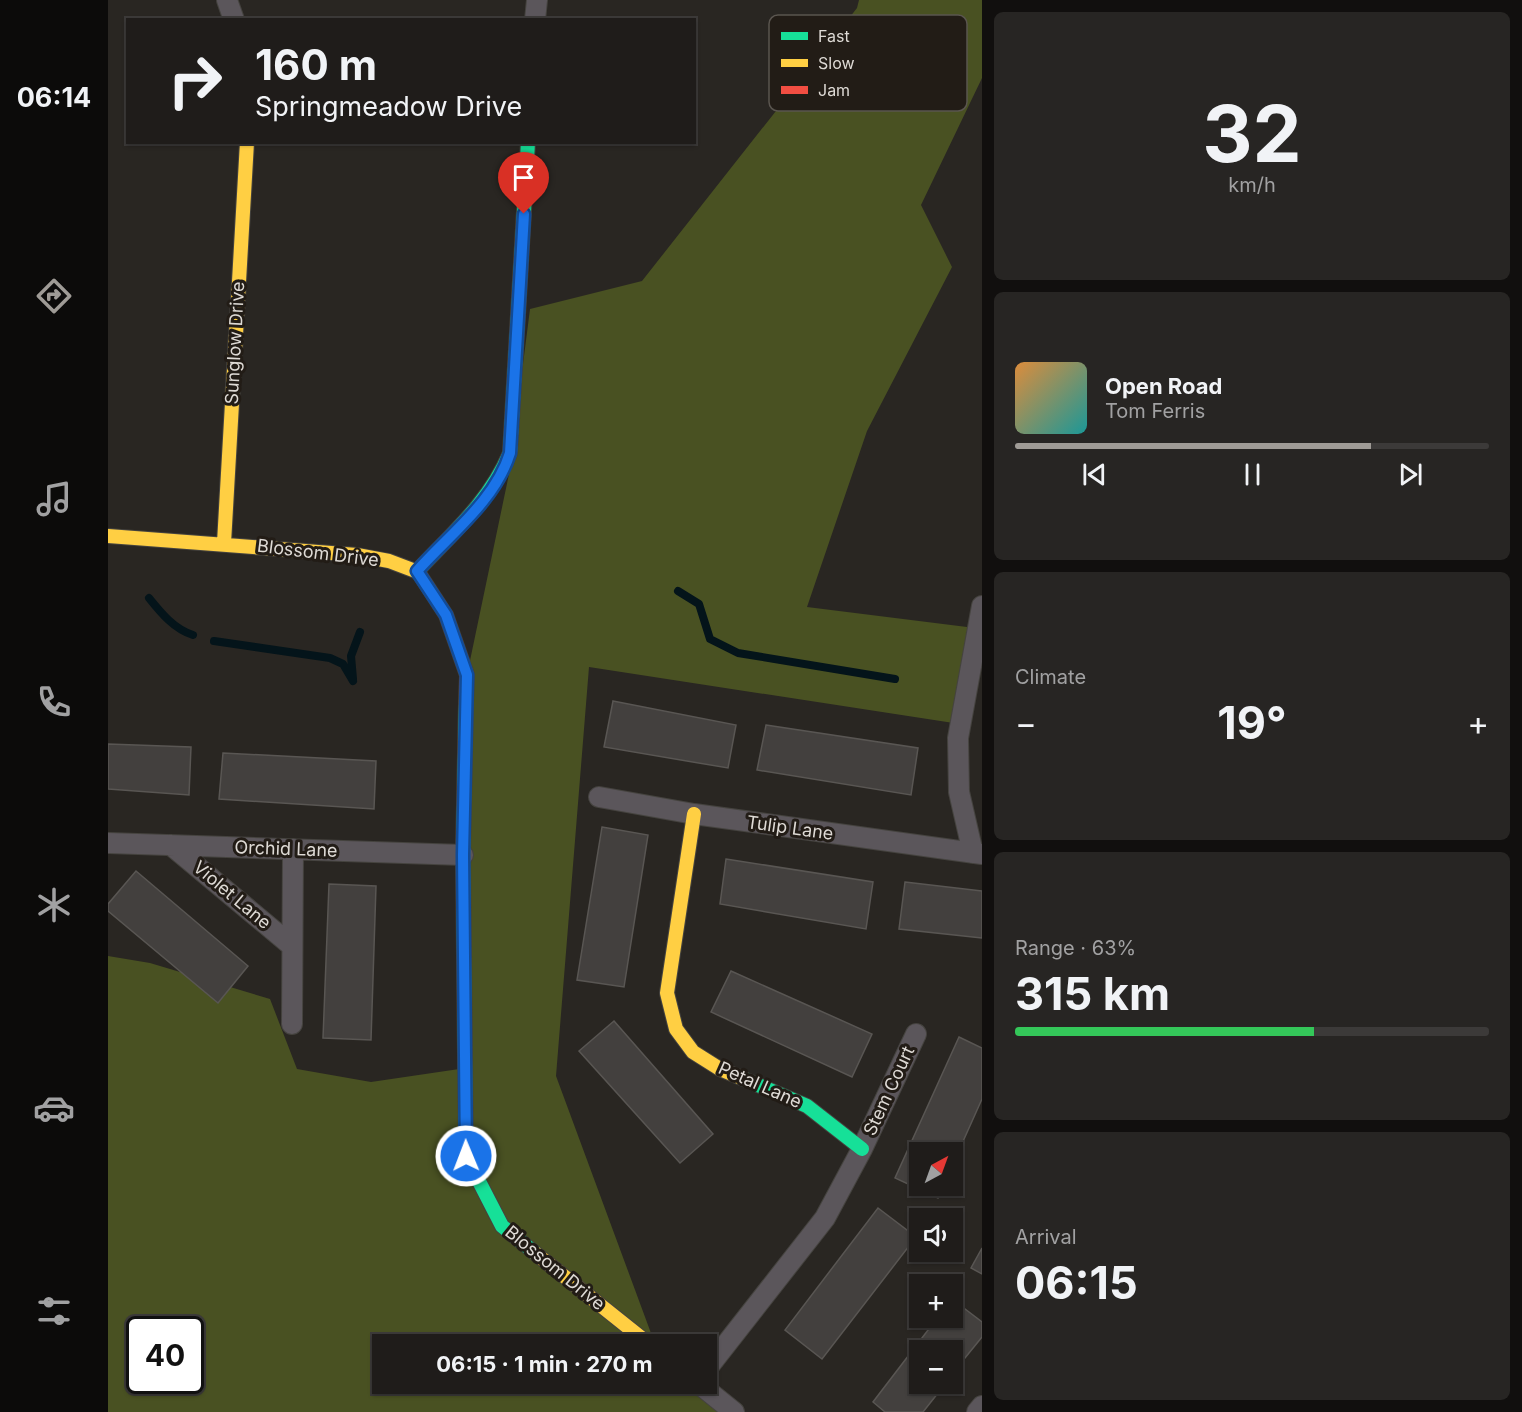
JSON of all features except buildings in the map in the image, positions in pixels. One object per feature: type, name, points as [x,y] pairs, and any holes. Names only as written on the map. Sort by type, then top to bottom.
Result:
[{"type":"street","points":[[227,0],[233,18]]},
{"type":"street","points":[[536,18],[537,0]]},
{"type":"street","name":"Sunglow Drive","points":[[224,543],[247,144]]},
{"type":"street","points":[[417,571],[492,491],[504,474],[510,453],[528,144]]},
{"type":"street","name":"Blossom Drive","points":[[108,536],[224,543],[357,555],[389,561],[417,571],[446,615],[467,675],[463,855],[466,1156],[502,1226],[637,1334]]},
{"type":"street","points":[[978,854],[959,792],[958,738],[982,606]]},
{"type":"street","name":"Tulip Lane","points":[[599,797],[694,814],[978,854]]},
{"type":"street","name":"Petal Lane","points":[[694,814],[667,993],[676,1029],[693,1052],[720,1069],[807,1106],[862,1149]]},
{"type":"street","name":"Orchid Lane","points":[[108,843],[463,855]]},
{"type":"street","name":"Violet Lane","points":[[171,845],[292,946]]},
{"type":"street","name":"Violet Lane","points":[[292,1024],[293,849]]},
{"type":"street","name":"Stem Court","points":[[862,1149],[916,1034]]},
{"type":"street","points":[[717,1356],[825,1218],[862,1149]]},
{"type":"street","points":[[712,1394],[734,1412]]},
{"type":"street","points":[[977,1412],[982,1406]]},
{"type":"green space","points":[[859,0],[982,0],[982,78],[967,109],[967,15],[851,15]]},
{"type":"green space","points":[[776,111],[966,111],[921,205],[952,267],[867,431],[807,607],[975,628],[960,724],[589,667],[556,1076],[651,1334],[372,1334],[372,1394],[699,1394],[720,1412],[108,1412],[108,956],[150,963],[270,999],[297,1069],[371,1082],[466,1068],[467,675],[509,474],[530,309],[642,281]]},
{"type":"waterway","points":[[678,591],[699,604],[710,639],[738,653],[895,679]]},
{"type":"waterway","points":[[149,598],[174,625],[193,635]]},
{"type":"waterway","points":[[353,679],[351,656],[360,632]]},
{"type":"waterway","points":[[214,641],[330,658],[343,664],[353,681]]},
{"type":"traffic: fast","points":[[417,571],[481,502],[510,453],[528,144]]},
{"type":"traffic: fast","points":[[466,703],[463,855],[466,1156],[502,1226],[535,1253]]},
{"type":"traffic: fast","points":[[744,1079],[807,1106],[862,1149]]},
{"type":"traffic: slow","points":[[224,543],[247,144]]},
{"type":"traffic: slow","points":[[108,536],[357,555],[389,561],[418,572]]},
{"type":"traffic: slow","points":[[694,814],[667,993],[676,1029],[693,1052],[720,1069],[744,1079]]},
{"type":"traffic: slow","points":[[535,1253],[636,1334]]},
{"type":"traffic: jam","points":[[418,572],[446,615],[467,675],[466,703]]},
{"type":"route","points":[[466,1156],[463,855],[467,675],[446,615],[417,571],[492,491],[504,474],[510,453],[524,214]]}]
